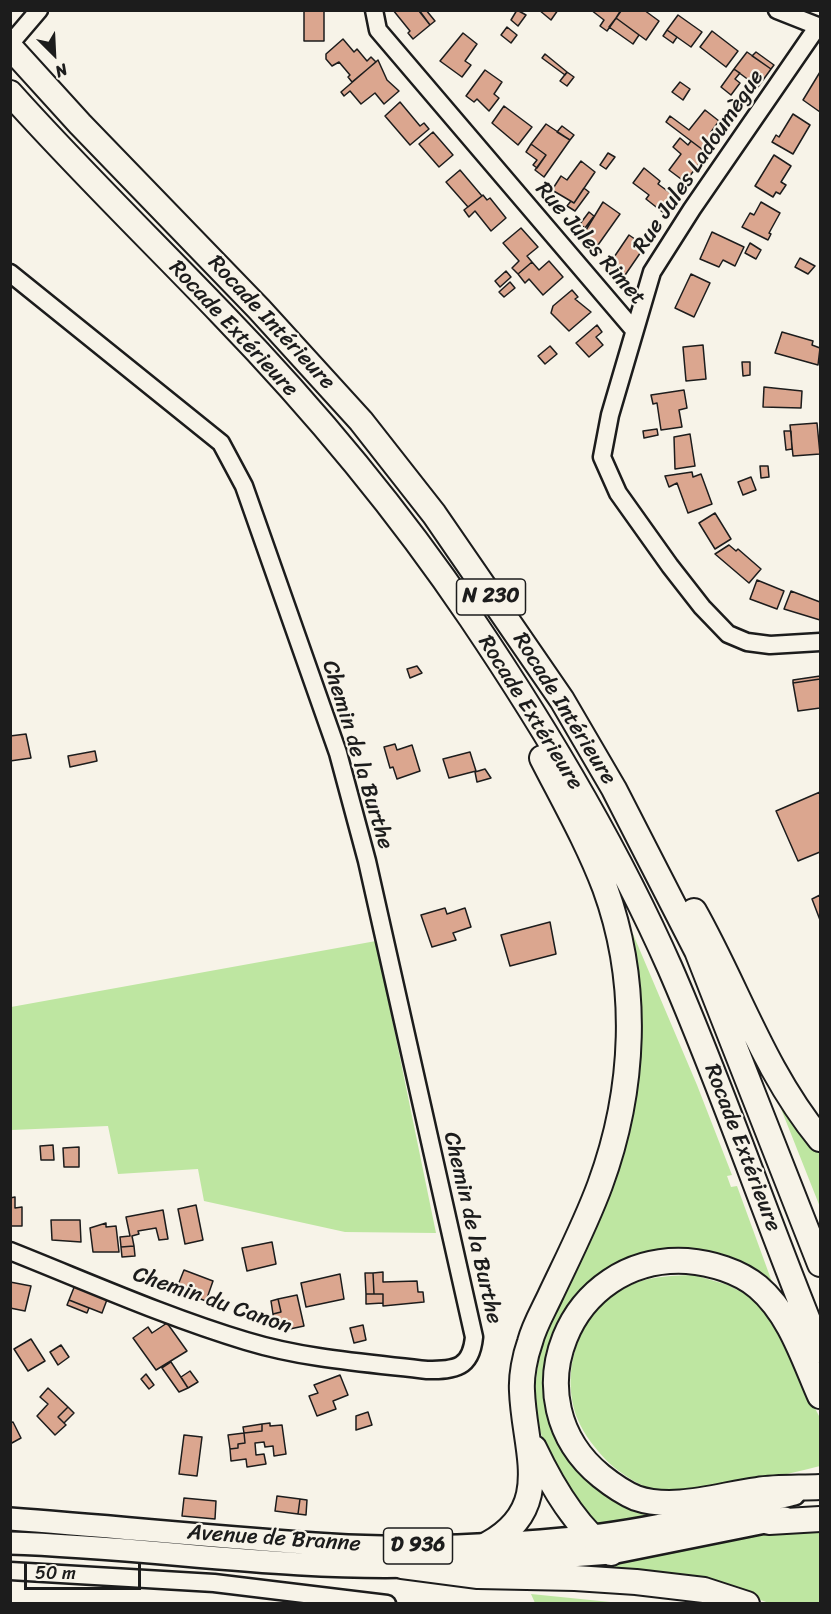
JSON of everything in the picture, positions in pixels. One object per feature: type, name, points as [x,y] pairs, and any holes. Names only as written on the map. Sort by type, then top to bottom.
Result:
[{"type":"highway","name":"Rocade Intérieure","points":[[10,46],[80,124],[259,309],[361,421],[434,514],[562,700],[614,789],[697,951],[818,1258]]},
{"type":"highway","name":"Rocade Extérieure","points":[[10,93],[58,146],[224,316],[339,445],[409,533],[470,617],[534,716],[585,802],[669,966],[720,1087],[820,1350]]},
{"type":"highway","points":[[470,617],[589,849],[605,888],[620,934],[627,981],[629,1053],[615,1140],[599,1187],[530,1342],[521,1388],[528,1435],[531,1483],[524,1512],[502,1536],[488,1544]]},
{"type":"highway","points":[[614,789],[667,863],[711,942],[773,1071],[803,1118],[820,1139]]},
{"type":"highway","points":[[820,1396],[791,1331],[776,1307],[758,1287],[748,1281],[700,1262],[649,1263],[629,1269],[607,1282],[573,1321],[563,1341],[558,1362],[559,1406],[577,1451],[610,1483],[635,1497],[657,1501],[683,1501],[759,1489],[820,1487]]},
{"type":"highway","points":[[528,1435],[549,1480],[591,1536],[611,1553]]},
{"type":"highway","points":[[769,1522],[820,1519]]},
{"type":"highway","points":[[402,1566],[478,1576],[636,1582],[704,1590],[747,1604]]},
{"type":"main road","name":"Avenue de Branne","points":[[10,1519],[333,1545],[488,1544],[591,1536],[686,1520],[820,1487]]},
{"type":"main road","name":"Avenue de Branne","points":[[10,1543],[74,1545],[331,1564],[402,1566],[552,1559],[611,1553],[820,1510]]},
{"type":"street","points":[[10,46],[39,10]]},
{"type":"street","name":"Rue Jules Rimet","points":[[374,10],[378,30],[634,330],[610,415],[602,457],[618,493],[670,566],[702,607],[728,634],[747,642],[770,645],[820,642]]},
{"type":"street","points":[[777,10],[819,27]]},
{"type":"street","name":"Rue Jules Ladoumègue","points":[[634,330],[652,272],[692,209],[819,27]]},
{"type":"street","name":"Chemin de la Burthe","points":[[10,273],[221,443],[244,486],[338,753],[367,861],[474,1337],[472,1354]]},
{"type":"street","name":"Chemin du Canon","points":[[10,1251],[247,1341],[299,1354],[427,1370],[447,1370],[462,1365],[472,1354]]},
{"type":"street","points":[[10,1571],[214,1583],[387,1604]]},
{"type":"green space","points":[[629,933],[633,934],[697,1085],[732,1175],[727,1176],[731,1187],[737,1186],[772,1282],[771,1285],[725,1257],[695,1250],[665,1250],[638,1255],[612,1266],[590,1282],[572,1303],[557,1328],[548,1357],[545,1398],[548,1413],[557,1426],[651,1513],[630,1521],[603,1524],[585,1515],[559,1474],[547,1449],[539,1425],[536,1379],[540,1356],[554,1309],[616,1156],[635,1083],[640,1058],[642,1018]]},
{"type":"green space","points":[[376,941],[436,1233],[345,1232],[204,1201],[198,1169],[118,1174],[108,1126],[11,1130],[11,1007]]},
{"type":"green space","points":[[772,1086],[820,1151],[820,1207]]},
{"type":"green space","points":[[694,1275],[728,1285],[751,1297],[766,1311],[820,1418],[820,1466],[739,1483],[662,1492],[640,1484],[619,1471],[607,1461],[587,1436],[578,1420],[573,1402],[572,1364],[576,1346],[594,1313],[607,1300],[640,1281]]},
{"type":"green space","points":[[820,1529],[820,1603],[769,1603],[735,1591],[565,1569],[658,1556],[771,1531]]},
{"type":"green space","points":[[531,1594],[620,1603],[535,1603]]},
{"type":"building","points":[[304,10],[324,10],[324,41],[304,41]]},
{"type":"building","points":[[393,10],[419,10],[430,25],[413,39],[408,33],[410,31]]},
{"type":"building","points":[[426,10],[435,21],[430,25],[419,11]]},
{"type":"building","points":[[517,10],[526,15],[518,26],[511,20]]},
{"type":"building","points":[[539,10],[558,10],[551,20]]},
{"type":"building","points":[[591,10],[621,11],[607,31],[600,26],[604,20]]},
{"type":"building","points":[[621,10],[644,10],[659,21],[646,40],[616,18]]},
{"type":"building","points":[[678,15],[702,32],[691,47],[667,30]]},
{"type":"building","points":[[616,18],[639,35],[633,44],[609,27]]},
{"type":"building","points":[[507,27],[517,35],[511,43],[501,35]]},
{"type":"building","points":[[667,30],[677,37],[673,43],[663,36]]},
{"type":"building","points":[[712,31],[738,51],[726,67],[700,47]]},
{"type":"building","points":[[463,33],[477,44],[465,61],[471,65],[462,77],[440,61]]},
{"type":"building","points":[[343,39],[354,52],[357,49],[367,61],[371,57],[376,62],[352,82],[348,77],[350,75],[339,62],[332,66],[326,59],[326,54]]},
{"type":"building","points":[[747,52],[771,69],[758,87],[734,69]]},
{"type":"building","points":[[756,52],[774,65],[771,69],[752,56]]},
{"type":"building","points":[[545,54],[567,72],[565,75],[542,58]]},
{"type":"building","points":[[378,60],[387,80],[399,91],[384,104],[375,93],[361,104],[350,91],[344,96],[341,92]]},
{"type":"building","points":[[734,69],[740,73],[735,79],[740,83],[731,95],[721,87]]},
{"type":"building","points":[[485,70],[502,82],[494,94],[499,98],[489,111],[477,99],[474,102],[466,96]]},
{"type":"building","points":[[567,72],[574,77],[567,86],[560,81]]},
{"type":"building","points":[[820,72],[820,112],[803,100]]},
{"type":"building","points":[[680,82],[690,89],[683,100],[672,92]]},
{"type":"building","points":[[400,102],[420,126],[424,123],[429,129],[410,145],[385,116]]},
{"type":"building","points":[[504,106],[532,127],[518,145],[492,123]]},
{"type":"building","points":[[705,110],[719,121],[711,132],[715,135],[703,150],[666,122],[670,116],[689,130]]},
{"type":"building","points":[[793,114],[810,125],[793,154],[772,142],[776,135],[779,137]]},
{"type":"building","points":[[546,124],[570,140],[544,177],[535,170],[546,155],[531,144]]},
{"type":"building","points":[[562,126],[574,135],[570,140],[557,132]]},
{"type":"building","points":[[433,132],[453,155],[439,167],[419,144]]},
{"type":"building","points":[[680,138],[688,145],[691,141],[703,150],[700,154],[706,159],[685,182],[669,170],[681,154],[673,147]]},
{"type":"building","points":[[531,144],[546,155],[537,168],[533,165],[537,160],[526,152]]},
{"type":"building","points":[[608,153],[615,157],[606,169],[600,165]]},
{"type":"building","points":[[774,155],[791,166],[781,182],[786,185],[780,194],[776,192],[773,197],[755,186]]},
{"type":"building","points":[[581,161],[595,172],[574,203],[552,190],[561,176],[567,180]]},
{"type":"building","points":[[644,168],[660,181],[658,184],[677,198],[665,214],[646,199],[649,195],[633,183]]},
{"type":"building","points":[[460,170],[482,196],[468,207],[446,182]]},
{"type":"building","points":[[584,188],[589,192],[575,211],[567,206],[571,201],[574,203]]},
{"type":"building","points":[[483,195],[487,200],[490,198],[506,218],[491,231],[475,211],[469,217],[464,210]]},
{"type":"building","points":[[603,202],[620,214],[598,245],[583,235]]},
{"type":"building","points":[[761,202],[780,213],[769,233],[771,234],[768,240],[742,227],[750,213],[754,215]]},
{"type":"building","points":[[589,212],[594,216],[585,228],[580,224]]},
{"type":"building","points":[[521,228],[538,247],[527,256],[532,262],[518,274],[512,268],[519,261],[503,243]]},
{"type":"building","points":[[712,232],[744,247],[735,266],[723,260],[719,267],[700,259]]},
{"type":"building","points":[[629,235],[645,246],[621,281],[606,269]]},
{"type":"building","points":[[750,243],[761,250],[756,259],[745,253]]},
{"type":"building","points":[[800,258],[815,266],[808,274],[795,267]]},
{"type":"building","points":[[549,261],[563,277],[543,295],[529,279],[525,283],[518,274],[532,262],[539,270]]},
{"type":"building","points":[[506,271],[511,277],[500,287],[495,281]]},
{"type":"building","points":[[691,274],[710,283],[694,317],[675,308]]},
{"type":"building","points":[[510,282],[515,288],[504,297],[499,292]]},
{"type":"building","points":[[572,290],[578,297],[575,299],[591,312],[569,331],[551,313],[553,306]]},
{"type":"building","points":[[597,325],[602,332],[596,337],[603,345],[589,357],[576,343]]},
{"type":"building","points":[[782,332],[813,341],[812,345],[820,348],[818,365],[775,353]]},
{"type":"building","points":[[703,345],[706,379],[686,381],[683,347]]},
{"type":"building","points":[[550,346],[557,354],[545,364],[538,356]]},
{"type":"building","points":[[742,362],[750,362],[750,375],[743,376]]},
{"type":"building","points":[[764,387],[802,391],[801,408],[763,407]]},
{"type":"building","points":[[684,390],[687,408],[679,410],[682,427],[661,430],[657,403],[653,404],[651,395]]},
{"type":"building","points":[[817,423],[820,454],[793,456],[790,425]]},
{"type":"building","points":[[657,429],[658,435],[644,438],[643,431]]},
{"type":"building","points":[[784,431],[791,431],[792,449],[786,450]]},
{"type":"building","points":[[690,434],[695,466],[675,469],[674,437]]},
{"type":"building","points":[[760,466],[768,466],[769,477],[761,478]]},
{"type":"building","points":[[692,472],[693,477],[701,474],[712,504],[688,513],[677,483],[669,487],[665,476]]},
{"type":"building","points":[[751,477],[756,490],[743,495],[738,482]]},
{"type":"building","points":[[715,513],[731,539],[715,549],[699,523]]},
{"type":"building","points":[[729,545],[736,551],[738,549],[761,569],[749,583],[715,554]]},
{"type":"building","points":[[757,580],[784,591],[777,609],[750,599]]},
{"type":"building","points":[[791,591],[820,602],[820,620],[784,609]]},
{"type":"building","points":[[417,666],[422,673],[410,678],[407,669]]},
{"type":"building","points":[[820,676],[820,679],[793,683],[793,680]]},
{"type":"building","points":[[820,679],[820,708],[798,711],[793,683]]},
{"type":"building","points":[[26,734],[31,758],[10,761],[10,736]]},
{"type":"building","points":[[395,744],[397,750],[412,745],[420,771],[397,779],[393,767],[390,768],[384,747]]},
{"type":"building","points":[[95,751],[97,761],[70,767],[68,756]]},
{"type":"building","points":[[470,752],[476,771],[449,778],[443,759]]},
{"type":"building","points":[[485,769],[491,778],[477,782],[475,772]]},
{"type":"building","points":[[820,792],[820,852],[798,861],[776,811]]},
{"type":"building","points":[[820,895],[820,920],[812,899]]},
{"type":"building","points":[[445,908],[447,914],[465,908],[471,927],[453,933],[456,940],[432,947],[421,915]]},
{"type":"building","points":[[550,922],[556,954],[510,966],[501,935]]},
{"type":"building","points":[[53,1145],[54,1160],[41,1160],[40,1146]]},
{"type":"building","points":[[79,1147],[79,1167],[64,1167],[63,1148]]},
{"type":"building","points":[[15,1197],[15,1208],[22,1207],[22,1226],[10,1226],[10,1198]]},
{"type":"building","points":[[196,1205],[203,1240],[185,1244],[178,1209]]},
{"type":"building","points":[[163,1210],[168,1239],[159,1240],[156,1228],[138,1231],[139,1234],[132,1236],[134,1246],[121,1247],[120,1237],[130,1236],[126,1217]]},
{"type":"building","points":[[51,1220],[80,1220],[81,1242],[52,1240]]},
{"type":"building","points":[[106,1223],[106,1227],[116,1226],[119,1252],[93,1252],[90,1228]]},
{"type":"building","points":[[272,1242],[276,1264],[247,1271],[242,1248]]},
{"type":"building","points":[[134,1246],[135,1256],[122,1257],[121,1247]]},
{"type":"building","points":[[184,1270],[213,1281],[206,1301],[176,1290]]},
{"type":"building","points":[[383,1272],[383,1282],[417,1281],[418,1292],[423,1292],[424,1302],[383,1306],[383,1294],[374,1294],[373,1273]]},
{"type":"building","points":[[365,1273],[373,1273],[374,1294],[366,1294]]},
{"type":"building","points":[[340,1274],[344,1299],[306,1307],[301,1283]]},
{"type":"building","points":[[10,1282],[31,1286],[25,1311],[10,1308]]},
{"type":"building","points":[[75,1285],[108,1297],[102,1313],[69,1300]]},
{"type":"building","points":[[366,1294],[383,1294],[383,1303],[366,1304]]},
{"type":"building","points":[[297,1295],[304,1326],[285,1330],[284,1326],[276,1328],[273,1314],[281,1312],[278,1299]]},
{"type":"building","points":[[278,1299],[281,1312],[273,1314],[271,1301]]},
{"type":"building","points":[[69,1300],[89,1308],[87,1313],[67,1305]]},
{"type":"building","points":[[167,1323],[187,1351],[156,1370],[133,1338],[148,1327],[152,1333]]},
{"type":"building","points":[[363,1325],[366,1340],[354,1343],[350,1328]]},
{"type":"building","points":[[31,1339],[45,1361],[28,1371],[14,1349]]},
{"type":"building","points":[[61,1345],[69,1357],[58,1365],[50,1352]]},
{"type":"building","points":[[171,1362],[188,1388],[179,1392],[162,1368]]},
{"type":"building","points":[[190,1371],[198,1382],[188,1388],[181,1377]]},
{"type":"building","points":[[146,1374],[154,1385],[149,1389],[141,1379]]},
{"type":"building","points":[[340,1375],[348,1395],[333,1401],[336,1409],[317,1416],[309,1396],[318,1393],[314,1385]]},
{"type":"building","points":[[48,1388],[68,1407],[58,1417],[66,1425],[55,1435],[37,1416],[48,1404],[40,1397]]},
{"type":"building","points":[[68,1407],[74,1413],[64,1423],[58,1417]]},
{"type":"building","points":[[368,1412],[372,1425],[356,1430],[356,1416]]},
{"type":"building","points":[[13,1422],[21,1438],[10,1444],[10,1423]]},
{"type":"building","points":[[270,1423],[270,1426],[282,1425],[286,1454],[274,1456],[273,1446],[265,1447],[264,1442],[255,1443],[256,1455],[264,1454],[266,1464],[247,1467],[246,1459],[231,1461],[230,1449],[238,1448],[238,1444],[245,1443],[244,1433],[262,1431],[262,1424]]},
{"type":"building","points":[[262,1424],[262,1431],[244,1433],[243,1427]]},
{"type":"building","points":[[244,1433],[245,1443],[238,1444],[238,1448],[230,1449],[228,1435]]},
{"type":"building","points":[[184,1435],[202,1437],[197,1476],[179,1474]]},
{"type":"building","points":[[277,1496],[300,1499],[298,1514],[275,1511]]},
{"type":"building","points":[[184,1498],[216,1501],[215,1519],[182,1516]]},
{"type":"building","points":[[300,1499],[307,1500],[306,1515],[298,1514]]}]
